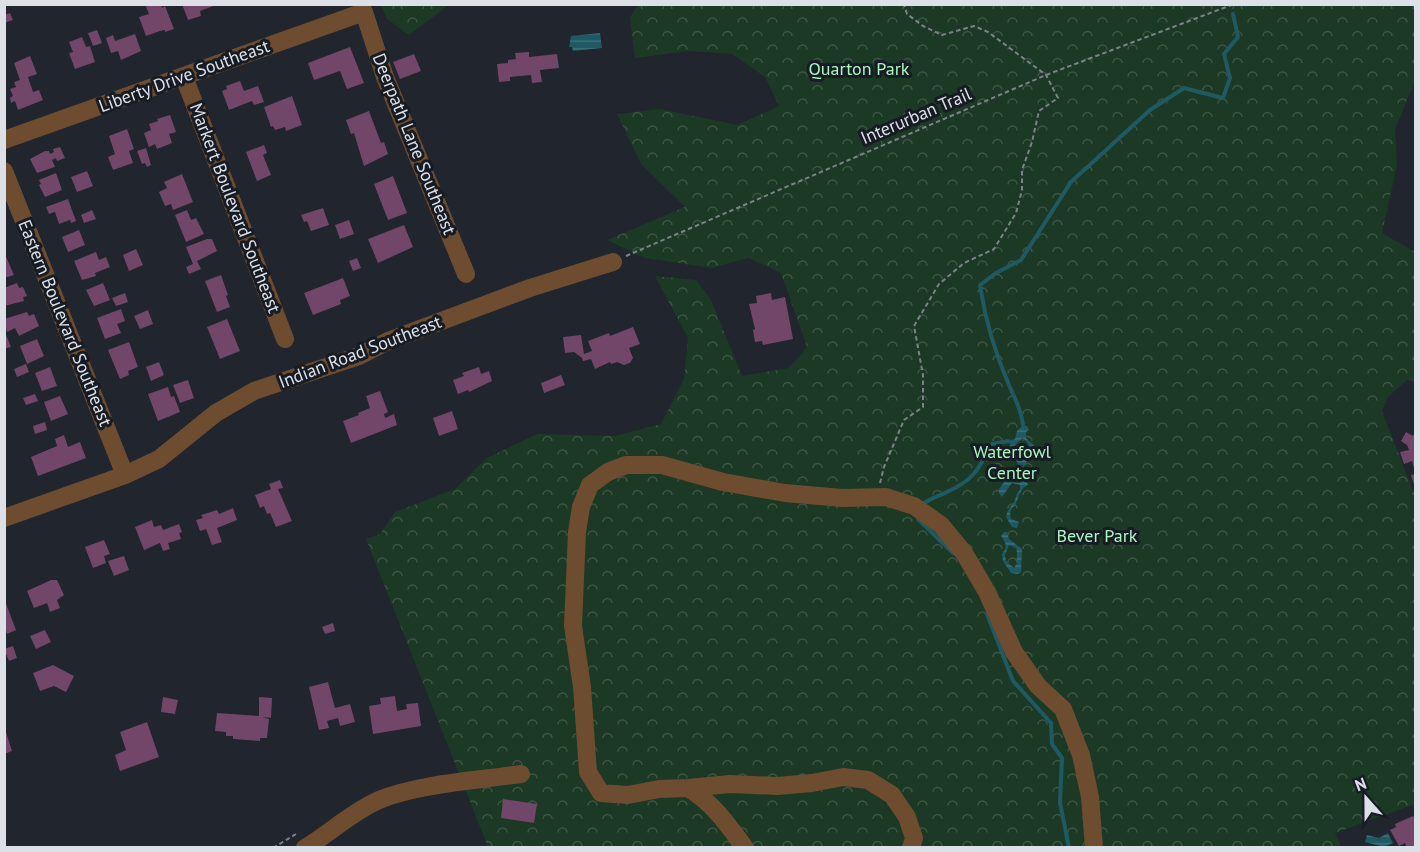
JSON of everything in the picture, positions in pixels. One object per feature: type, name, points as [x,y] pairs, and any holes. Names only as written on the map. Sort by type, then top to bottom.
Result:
[{"type":"street","name":"Liberty Drive Southeast","points":[[4,140],[364,12]]},
{"type":"street","name":"Deerpath Lane Southeast","points":[[364,12],[385,77],[466,274]]},
{"type":"street","name":"Markert Boulevard Southeast","points":[[184,77],[285,339]]},
{"type":"street","name":"Eastern Boulevard Southeast","points":[[4,171],[125,475]]},
{"type":"street","name":"Indian Road Southeast","points":[[4,518],[125,475],[159,459],[216,413],[254,391],[360,356],[388,341],[530,288],[613,261]]},
{"type":"street","points":[[911,848],[914,838],[908,817],[892,795],[868,780],[843,777],[777,786],[730,784],[688,789],[659,789],[628,795],[601,793],[588,772],[582,687],[573,626],[577,532],[581,507],[590,485],[608,471],[626,465],[662,465],[723,482],[785,493],[842,498],[886,497],[914,506],[941,525],[964,553],[987,592],[1014,652],[1038,686],[1063,709],[1081,755],[1090,797],[1094,848]]},
{"type":"street","points":[[304,848],[379,800],[405,792],[521,774]]},
{"type":"street","points":[[688,789],[702,797],[722,817],[745,848]]},
{"type":"path","points":[[876,498],[884,467],[904,420],[923,406],[923,375],[914,326],[939,284],[964,263],[994,249],[1016,213],[1022,190],[1022,170],[1032,142],[1039,111],[1058,98],[1046,75],[988,32],[974,26],[942,35],[923,26],[907,14],[904,4]]},
{"type":"path","name":"Interurban Trail","points":[[613,261],[1046,75],[1234,4]]},
{"type":"green space","points":[[381,5],[449,5],[409,35],[387,19]]},
{"type":"green space","name":"Bever Park","points":[[638,5],[1415,5],[1415,81],[1395,129],[1397,165],[1382,233],[1415,252],[1415,382],[1407,380],[1388,397],[1382,411],[1415,496],[1415,804],[1335,833],[1341,847],[488,847],[366,539],[380,534],[395,512],[455,489],[487,458],[537,434],[614,436],[661,424],[684,379],[688,338],[655,276],[696,280],[711,300],[742,376],[789,368],[807,347],[781,273],[748,258],[712,268],[645,258],[607,240],[685,207],[641,164],[617,114],[660,109],[737,125],[779,106],[765,77],[732,54],[688,51],[635,58],[630,17]]},
{"type":"water","points":[[600,33],[602,48],[573,51],[572,47],[569,47],[571,36]]},
{"type":"water","points":[[1023,425],[1029,430],[1026,432],[1026,438],[1034,445],[1025,465],[1018,465],[1016,459],[1025,455],[1029,445],[1023,438],[1011,449],[1009,441],[1015,439],[1017,431]]},
{"type":"water","points":[[1009,467],[1015,471],[1014,482],[1026,480],[1028,485],[1022,490],[1010,513],[1011,519],[1019,522],[1017,528],[1012,527],[1006,517],[1020,490],[1020,485],[1012,483],[1002,497],[999,493],[999,489],[1007,478]]},
{"type":"water","points":[[1007,532],[1009,539],[1022,549],[1021,572],[1018,574],[1011,573],[1003,561],[1002,554],[1006,545],[1001,536]],"holes":[[[1009,545],[1016,548],[1017,563],[1014,568],[1006,561],[1005,555]]]},
{"type":"water","points":[[1388,833],[1393,843],[1384,847],[1365,842],[1367,835],[1379,838]]},
{"type":"building","points":[[145,4],[161,4],[162,8],[165,6],[174,29],[146,36],[139,17],[149,14]]},
{"type":"building","points":[[182,4],[216,5],[200,11],[201,16],[188,20]]},
{"type":"building","points":[[10,13],[13,20],[4,23],[4,15]]},
{"type":"building","points":[[97,30],[102,43],[93,46],[88,33]]},
{"type":"building","points":[[135,34],[141,51],[121,60],[118,51],[111,53],[106,38],[113,35],[115,41]]},
{"type":"building","points":[[82,37],[86,47],[90,46],[95,62],[75,69],[69,53],[73,52],[69,42]]},
{"type":"building","points":[[350,47],[364,83],[347,89],[340,71],[314,80],[308,63]]},
{"type":"building","points":[[529,52],[529,57],[557,54],[559,68],[540,70],[542,82],[532,83],[531,75],[510,77],[510,81],[499,82],[497,64],[508,63],[508,60],[516,59],[515,53]]},
{"type":"building","points":[[414,54],[421,71],[400,79],[393,62]]},
{"type":"building","points":[[30,56],[37,74],[28,77],[33,92],[39,90],[43,100],[18,110],[15,101],[11,103],[10,98],[13,96],[10,89],[16,87],[14,82],[20,80],[14,63]]},
{"type":"building","points":[[240,81],[244,91],[258,86],[264,102],[254,105],[252,101],[229,110],[222,91],[227,89],[226,86]]},
{"type":"building","points":[[292,96],[302,125],[286,131],[285,127],[275,130],[273,126],[271,127],[264,107]]},
{"type":"building","points":[[369,111],[381,143],[384,142],[388,154],[364,166],[354,133],[351,134],[346,120]]},
{"type":"building","points":[[170,115],[176,132],[169,134],[172,143],[157,149],[155,144],[149,147],[144,133],[151,130],[149,124]]},
{"type":"building","points":[[127,129],[134,149],[129,151],[133,163],[113,170],[108,157],[115,154],[109,136]]},
{"type":"building","points":[[264,145],[267,153],[263,155],[271,175],[257,181],[246,152]]},
{"type":"building","points":[[60,147],[65,158],[52,160],[55,167],[37,173],[30,159],[45,151],[49,151],[50,154],[54,152],[53,149]]},
{"type":"building","points":[[146,148],[151,165],[147,167],[145,163],[142,164],[137,151]]},
{"type":"building","points":[[87,171],[93,186],[77,192],[71,177]]},
{"type":"building","points":[[56,173],[62,190],[45,197],[39,180]]},
{"type":"building","points":[[182,174],[193,202],[173,210],[171,204],[165,206],[159,192],[167,188],[164,182]]},
{"type":"building","points":[[393,176],[407,213],[388,220],[374,184]]},
{"type":"building","points":[[68,199],[76,221],[71,223],[70,220],[59,224],[55,212],[49,214],[46,207]]},
{"type":"building","points":[[323,208],[329,225],[311,231],[307,221],[304,222],[301,215]]},
{"type":"building","points":[[92,210],[96,219],[84,223],[81,215]]},
{"type":"building","points":[[187,210],[191,220],[196,218],[204,234],[186,242],[175,215]]},
{"type":"building","points":[[349,220],[354,234],[340,239],[335,225]]},
{"type":"building","points":[[404,225],[413,247],[378,263],[368,239]]},
{"type":"building","points":[[79,230],[85,245],[68,252],[62,237]]},
{"type":"building","points":[[212,239],[217,251],[197,261],[201,269],[189,274],[186,267],[193,264],[186,247]]},
{"type":"building","points":[[136,249],[143,265],[129,271],[123,255]]},
{"type":"building","points":[[4,252],[14,275],[4,278]]},
{"type":"building","points":[[96,252],[99,260],[106,257],[110,267],[95,273],[96,276],[82,280],[74,261]]},
{"type":"building","points":[[357,258],[361,268],[353,271],[349,261]]},
{"type":"building","points":[[221,275],[230,307],[217,312],[205,281]]},
{"type":"building","points":[[343,278],[350,296],[340,300],[341,304],[313,315],[304,293]]},
{"type":"building","points":[[17,283],[19,288],[23,287],[27,296],[23,297],[24,301],[4,306],[4,288]]},
{"type":"building","points":[[103,283],[110,300],[94,306],[86,290]]},
{"type":"building","points":[[125,293],[128,302],[116,306],[112,298]]},
{"type":"building","points":[[771,293],[772,300],[785,297],[793,339],[763,345],[762,341],[755,342],[753,330],[755,329],[749,304],[757,303],[756,296]]},
{"type":"building","points":[[121,309],[125,321],[117,324],[121,333],[105,339],[97,318]]},
{"type":"building","points":[[148,310],[153,324],[140,329],[134,316]]},
{"type":"building","points":[[27,312],[29,316],[34,314],[39,326],[19,336],[15,328],[7,332],[4,319]]},
{"type":"building","points":[[227,319],[240,351],[220,359],[207,327]]},
{"type":"building","points":[[633,327],[640,344],[629,348],[633,358],[630,363],[624,365],[610,362],[595,369],[591,359],[583,361],[574,352],[565,353],[563,337],[581,335],[584,354],[592,351],[588,341]]},
{"type":"building","points":[[4,330],[11,347],[4,349]]},
{"type":"building","points":[[37,339],[44,356],[27,364],[20,346]]},
{"type":"building","points":[[129,342],[138,367],[128,371],[129,375],[120,379],[108,350]]},
{"type":"building","points":[[159,362],[164,375],[151,381],[146,367]]},
{"type":"building","points":[[26,364],[29,372],[17,377],[14,369]]},
{"type":"building","points":[[50,367],[57,386],[42,391],[35,373]]},
{"type":"building","points":[[479,367],[481,374],[489,371],[492,381],[469,392],[468,390],[458,394],[453,380],[464,376],[462,373]]},
{"type":"building","points":[[561,375],[565,385],[544,393],[541,383]]},
{"type":"building","points":[[188,380],[194,398],[180,403],[173,385]]},
{"type":"building","points":[[168,387],[180,412],[158,421],[148,394]]},
{"type":"building","points":[[380,391],[388,412],[384,414],[385,418],[394,414],[397,425],[351,443],[343,421],[370,408],[366,396]]},
{"type":"building","points":[[35,394],[38,401],[26,405],[23,398]]},
{"type":"building","points":[[60,396],[68,414],[51,421],[44,402]]},
{"type":"building","points":[[452,411],[458,429],[439,436],[433,418]]},
{"type":"building","points":[[45,422],[47,430],[35,434],[33,426]]},
{"type":"building","points":[[1416,430],[1415,471],[1412,461],[1404,464],[1400,452],[1409,450],[1407,445],[1401,441],[1406,432],[1413,436]]},
{"type":"building","points":[[64,435],[68,447],[80,442],[86,458],[38,476],[31,457],[57,446],[55,439]]},
{"type":"building","points":[[1416,474],[1416,488],[1415,488],[1411,475]]},
{"type":"building","points":[[280,480],[283,488],[278,489],[292,521],[276,527],[270,513],[267,514],[264,506],[260,508],[255,495],[271,489],[269,484]]},
{"type":"building","points":[[233,508],[237,520],[217,528],[222,542],[212,545],[206,529],[200,531],[196,520],[203,518],[201,515],[217,510],[219,514]]},
{"type":"building","points":[[152,520],[154,527],[161,525],[163,530],[179,524],[182,532],[179,533],[181,539],[168,543],[170,549],[163,551],[160,543],[144,550],[135,527]]},
{"type":"building","points":[[104,540],[110,554],[104,556],[106,563],[93,568],[85,547]]},
{"type":"building","points":[[124,556],[129,570],[114,576],[108,561]]},
{"type":"building","points":[[51,580],[57,580],[64,595],[57,600],[60,608],[50,612],[47,603],[34,608],[27,591]]},
{"type":"building","points":[[5,601],[16,630],[7,634],[5,627]]},
{"type":"building","points":[[333,623],[335,631],[325,634],[322,627]]},
{"type":"building","points":[[45,630],[51,642],[36,649],[30,636]]},
{"type":"building","points":[[13,646],[17,658],[9,661],[4,649]]},
{"type":"building","points":[[53,665],[74,676],[66,692],[54,686],[40,691],[33,673]]},
{"type":"building","points":[[328,682],[335,708],[350,704],[355,722],[340,726],[338,718],[327,721],[329,728],[319,730],[309,687]]},
{"type":"building","points":[[395,696],[397,711],[407,709],[406,704],[418,703],[421,726],[373,734],[369,706],[381,704],[380,698]]},
{"type":"building","points":[[163,697],[178,700],[175,714],[161,712]]},
{"type":"building","points":[[259,697],[272,698],[271,718],[262,717],[269,719],[267,738],[260,738],[260,741],[233,739],[233,736],[226,736],[226,732],[215,731],[217,713],[259,716]]},
{"type":"building","points":[[147,722],[159,757],[120,771],[115,755],[126,750],[120,732]]},
{"type":"building","points":[[4,732],[6,732],[12,751],[4,754]]},
{"type":"building","points":[[503,799],[537,804],[534,823],[501,818]]},
{"type":"building","points":[[1413,816],[1416,821],[1416,848],[1407,848],[1405,843],[1399,846],[1390,830],[1396,827],[1395,824]]},
{"type":"waterway","points":[[1023,425],[1019,408],[991,336],[980,285],[996,273],[1021,260],[1071,182],[1150,110],[1184,88],[1223,98],[1230,78],[1224,54],[1238,37],[1233,14]]},
{"type":"waterway","points":[[922,505],[970,478],[992,444],[1009,441]]},
{"type":"waterway","points":[[918,519],[953,553]]},
{"type":"waterway","points":[[987,614],[1013,681],[1051,723],[1052,744],[1062,758],[1060,803],[1069,848]]},
{"type":"park label","name":"Quarton Park","points":[[859,69]]},
{"type":"park label","name":"Waterfowl Center","points":[[1012,462]]}]
